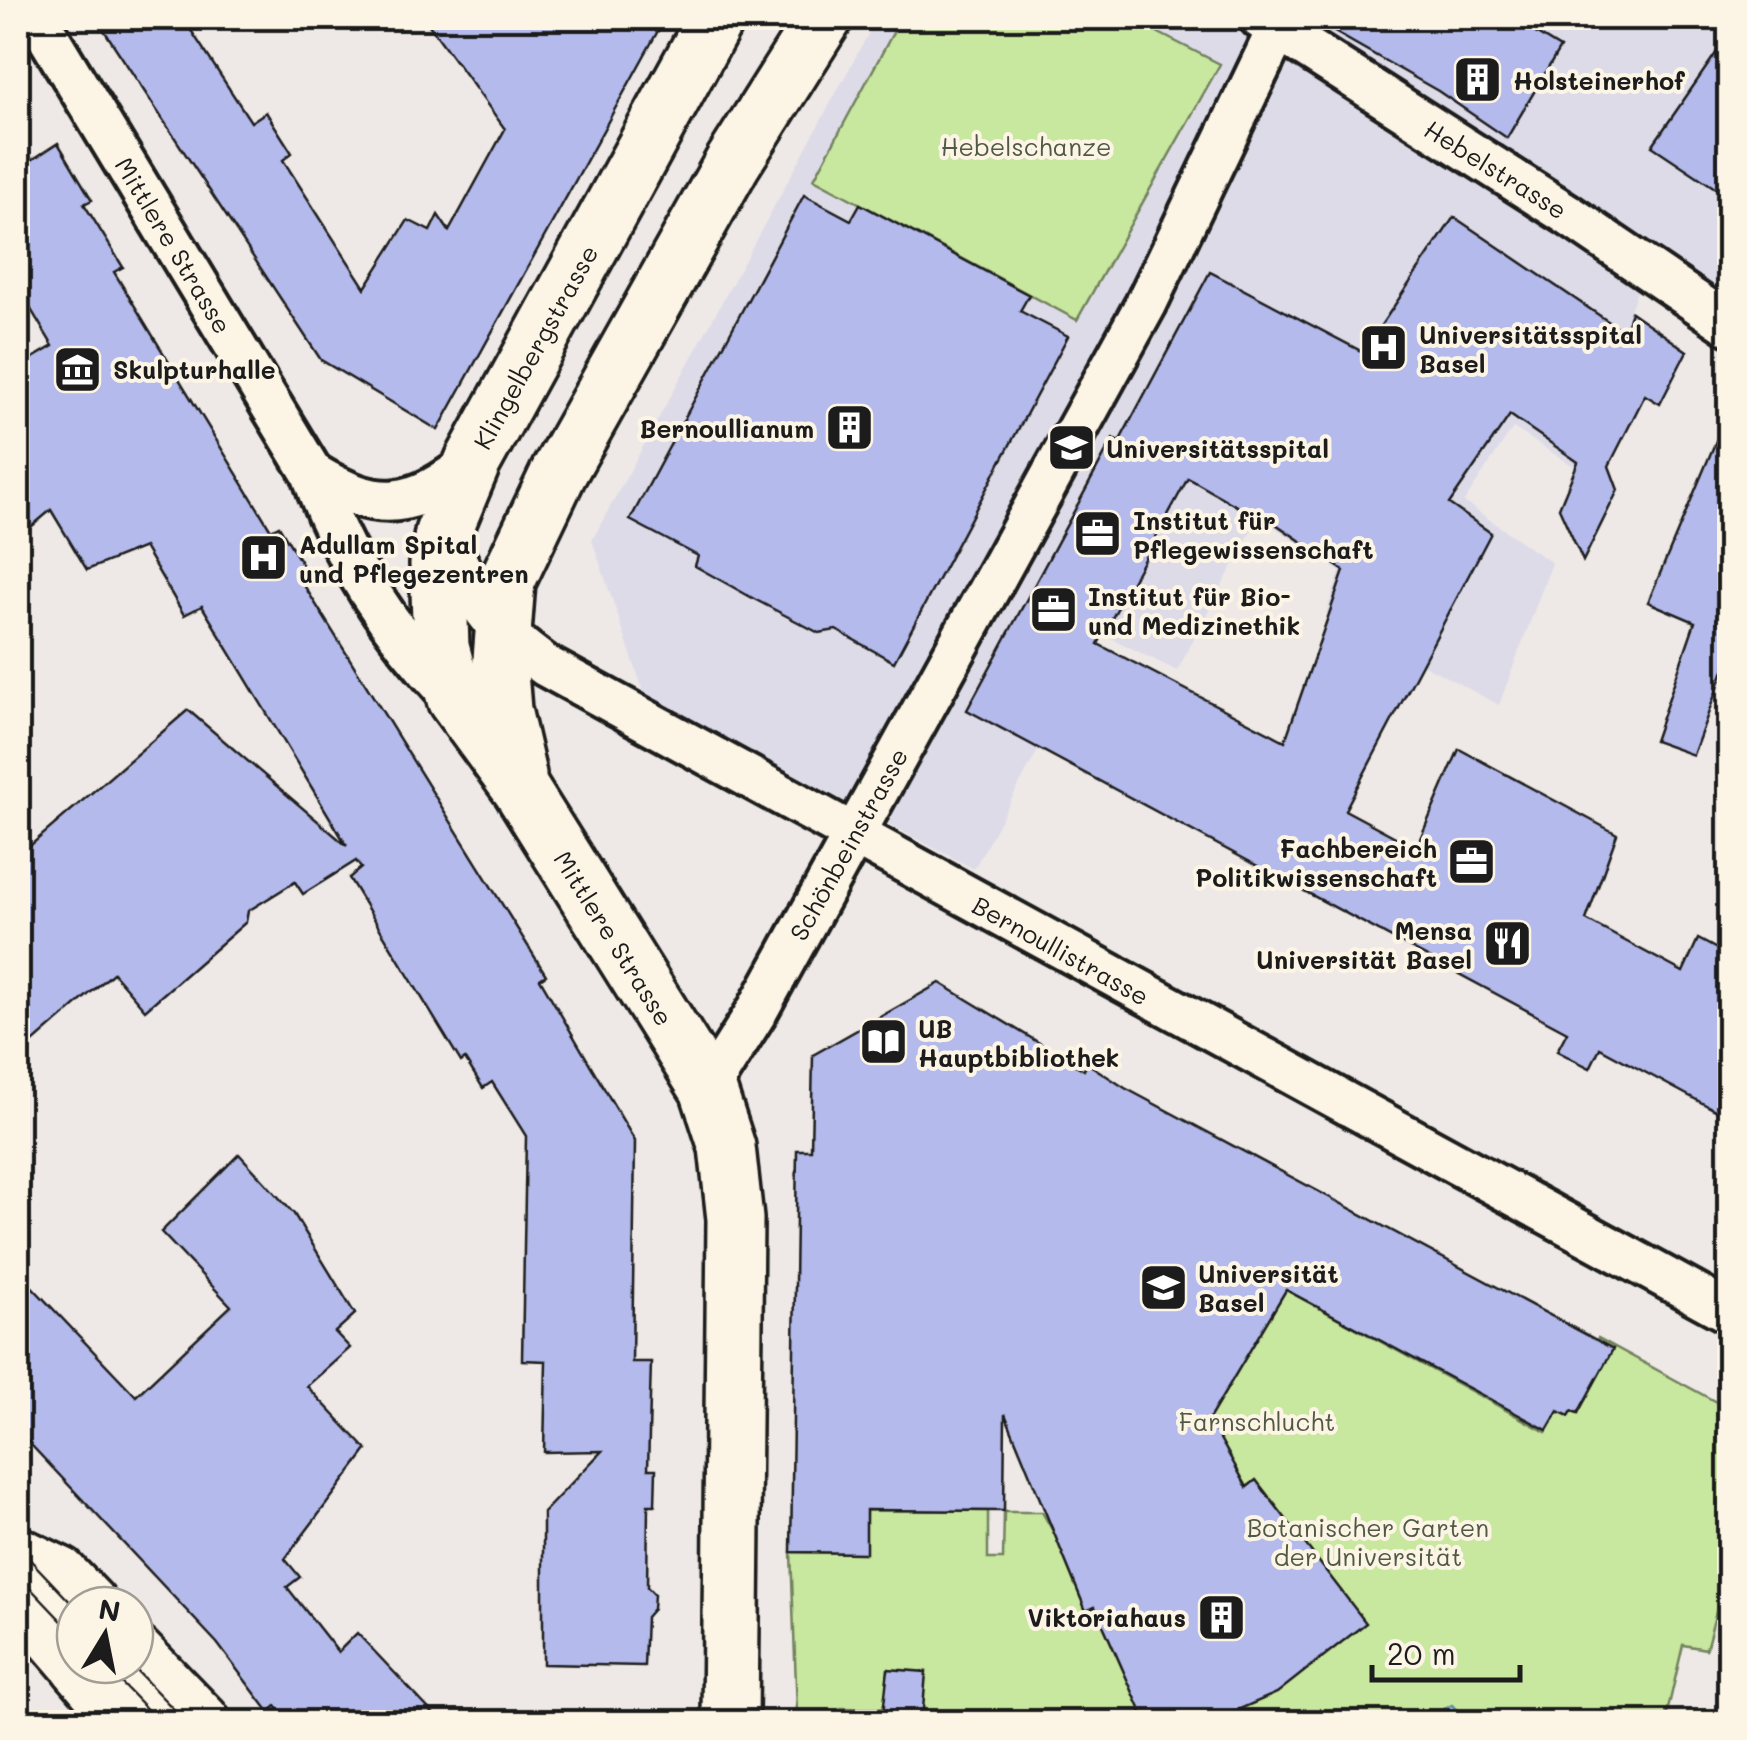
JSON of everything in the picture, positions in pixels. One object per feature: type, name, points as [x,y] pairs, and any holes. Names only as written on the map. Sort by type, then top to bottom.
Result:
[{"type":"main road","name":"Klingelbergstrasse","points":[[454,699],[441,646],[437,589],[444,533],[473,461],[716,18]]},
{"type":"main road","points":[[502,634],[507,582],[559,472],[732,164],[824,18]]},
{"type":"main road","name":"Mittlere Strasse","points":[[502,634],[503,710],[520,788]]},
{"type":"main road","name":"Mittlere Strasse","points":[[454,699],[520,788],[708,1089]]},
{"type":"main road","points":[[708,1089],[727,1147],[735,1218],[730,1722]]},
{"type":"main road","points":[[18,1555],[60,1575],[70,1585]]},
{"type":"main road","points":[[18,1583],[26,1604],[55,1638]]},
{"type":"main road","points":[[155,1673],[202,1722]]},
{"type":"main road","points":[[95,1685],[128,1722]]},
{"type":"street","name":"Mittlere Strasse","points":[[37,18],[312,474],[342,546],[413,656],[454,699]]},
{"type":"street","name":"Hebelstrasse","points":[[1268,24],[1567,214],[1730,326]]},
{"type":"street","name":"Schönbeinstrasse","points":[[708,1089],[757,1011],[1146,304],[1268,24]]},
{"type":"street","points":[[312,474],[358,496],[409,500],[434,492],[473,461]]},
{"type":"street","name":"Bernoullistrasse","points":[[444,533],[484,613],[502,634],[546,666],[1730,1313]]},
{"type":"shaded area","name":"Universitätsspital","points":[[877,18],[1729,18],[1729,301],[1652,248],[1575,467],[1513,428],[1464,502],[1552,563],[1499,705],[1326,613],[1340,572],[1259,516],[1177,671],[1101,633],[974,869],[645,696],[592,540]]},
{"type":"green space","name":"Hebelschanze","points":[[901,18],[1129,18],[1220,64],[1077,320],[814,179]]},
{"type":"green space","name":"Botanischer Garten der Universität","points":[[1275,1284],[1546,1432],[1558,1411],[1568,1416],[1572,1411],[1578,1413],[1586,1359],[1598,1338],[1729,1409],[1729,1564],[1706,1649],[1683,1645],[1665,1722],[939,1722],[938,1714],[895,1715],[895,1709],[841,1708],[840,1714],[797,1712],[791,1552],[865,1553],[866,1510],[988,1511],[988,1559],[1003,1559],[1004,1512],[1042,1512],[1054,1533],[1220,1439],[1209,1419]]},
{"type":"water","points":[[1452,1705],[1468,1722],[1417,1722]]},
{"type":"building","points":[[96,18],[183,18],[251,122],[266,112],[292,153],[283,160],[365,288],[408,220],[430,231],[438,215],[449,231],[505,129],[424,18],[665,18],[438,430],[321,360]]},
{"type":"building","name":"Holsteinerhof","points":[[1310,18],[1511,18],[1560,48],[1507,138],[1438,91]]},
{"type":"building","points":[[1730,33],[1730,198],[1652,146]]},
{"type":"building","points":[[58,143],[92,200],[84,204],[123,267],[114,272],[271,530],[279,526],[305,569],[297,574],[546,975],[540,979],[635,1141],[632,1362],[651,1362],[648,1469],[656,1469],[655,1505],[648,1505],[647,1587],[654,1594],[653,1609],[646,1617],[644,1666],[543,1664],[543,1513],[602,1451],[544,1452],[546,1361],[522,1360],[526,1136],[492,1082],[483,1088],[465,1059],[461,1062],[349,878],[361,868],[356,861],[303,894],[295,882],[248,911],[246,922],[145,1010],[113,973],[18,1056],[18,856],[188,710],[347,846],[202,606],[184,615],[144,547],[87,570],[51,510],[18,538],[18,367],[53,346],[18,288],[18,169]]},
{"type":"building","name":"Bernoullianum","points":[[804,195],[851,220],[860,204],[1029,295],[1020,311],[1068,336],[894,662],[836,630],[819,633],[756,600],[695,566],[698,556],[630,520]]},
{"type":"building","points":[[1454,217],[1624,332],[1631,312],[1687,351],[1660,404],[1645,395],[1609,466],[1618,490],[1583,561],[1559,508],[1578,462],[1510,415],[1449,504],[1491,533],[1345,810],[1416,848],[1459,749],[1617,834],[1586,920],[1683,972],[1698,939],[1730,956],[1730,1118],[1600,1048],[1590,1068],[1557,1051],[1567,1032],[967,710],[1113,439],[1119,442],[1210,272],[1363,352]],"holes":[[[1188,478],[1254,516],[1257,511],[1344,571],[1285,741],[1098,644]]]},
{"type":"building","points":[[1729,410],[1730,654],[1693,755],[1654,741],[1695,622],[1648,602]]},
{"type":"building","points":[[940,983],[1084,1070],[1087,1063],[1125,1088],[1613,1349],[1578,1413],[1572,1411],[1569,1416],[1558,1411],[1547,1430],[1286,1290],[1209,1419],[1247,1487],[1256,1480],[1366,1623],[1277,1693],[1210,1722],[1146,1722],[1095,1607],[1086,1611],[1005,1414],[1004,1511],[866,1510],[866,1553],[791,1552],[797,1150],[811,1150],[813,1055]]},
{"type":"building","points":[[239,1154],[294,1214],[355,1314],[335,1332],[350,1348],[307,1386],[367,1450],[285,1559],[300,1577],[287,1587],[338,1652],[357,1633],[441,1722],[291,1722],[276,1706],[269,1712],[217,1643],[18,1431],[18,1272],[136,1396],[231,1306],[161,1232]]},
{"type":"building","points":[[888,1669],[926,1672],[922,1722],[882,1722]]},
{"type":"tram line","points":[[18,1547],[55,1586]]},
{"type":"tram line","points":[[18,1575],[55,1614]]},
{"type":"tram line","points":[[123,1685],[159,1722]]},
{"type":"tram line","points":[[150,1685],[186,1722]]},
{"type":"place","name":"Holsteinerhof","points":[[1478,80]]},
{"type":"place","name":"Universitätsspital Basel","points":[[1384,348]]},
{"type":"place","name":"Skulpturhalle","points":[[78,369]]},
{"type":"place","name":"Bernoullianum","points":[[849,428]]},
{"type":"place","name":"Universitätsspital","points":[[1071,448]]},
{"type":"place","name":"Institut für Pflegewissenschaft","points":[[1098,534]]},
{"type":"place","name":"Adullam Spital und Pflegezentren","points":[[264,558]]},
{"type":"place","name":"Institut für Bio- und Medizinethik","points":[[1053,610]]},
{"type":"place","name":"Fachbereich Politikwissenschaft","points":[[1472,862]]},
{"type":"place","name":"Mensa Universität Basel","points":[[1507,944]]},
{"type":"place","name":"UB Hauptbibliothek","points":[[883,1042]]},
{"type":"place","name":"Universität Basel","points":[[1163,1287]]},
{"type":"place","name":"Viktoriahaus","points":[[1221,1617]]},
{"type":"park label","name":"Farnschlucht","points":[[1257,1421]]}]
